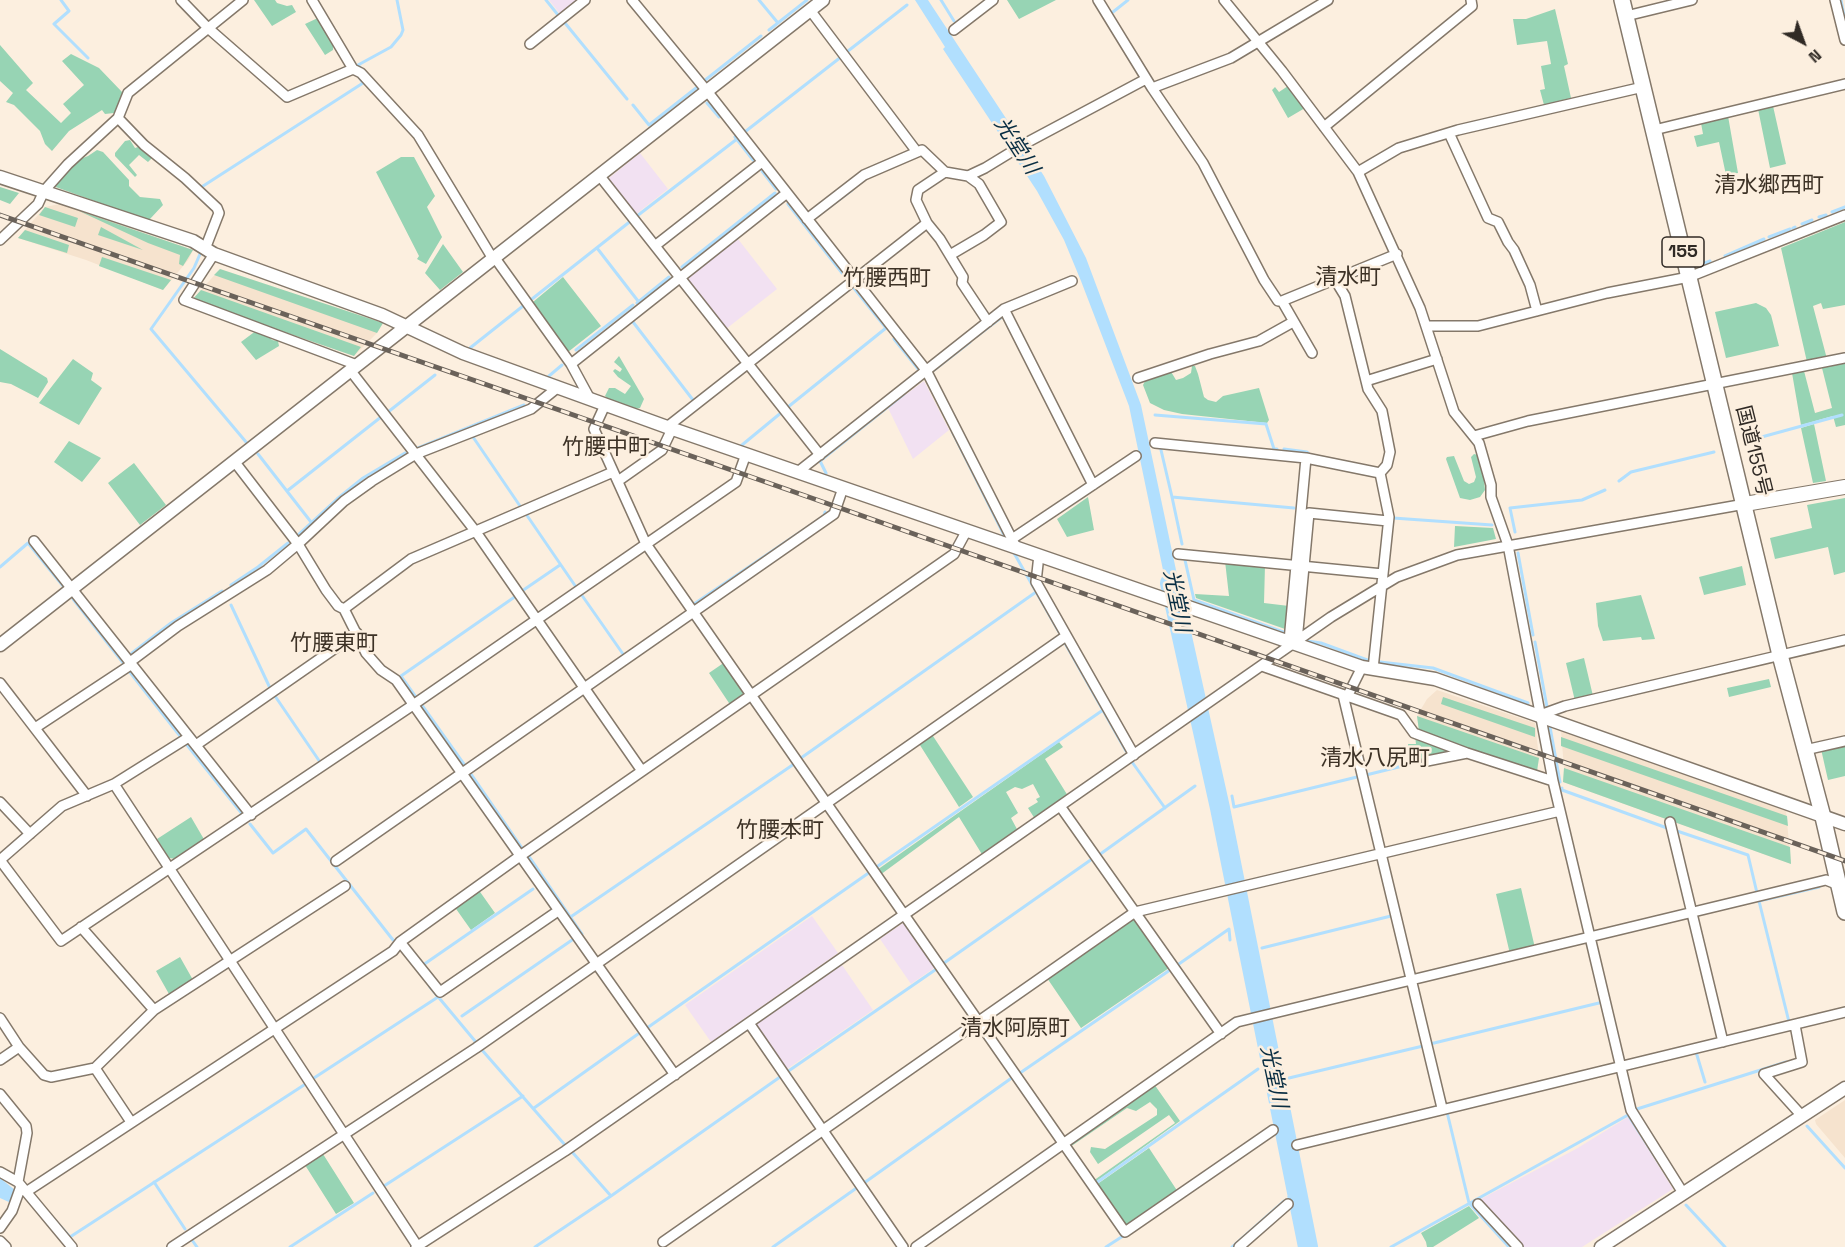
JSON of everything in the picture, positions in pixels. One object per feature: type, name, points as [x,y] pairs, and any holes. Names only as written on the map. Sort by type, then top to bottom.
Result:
[{"type":"highway","name":"国道155号","points":[[1622,0],[1780,655],[1842,886],[1845,912]]},
{"type":"main road","points":[[1745,504],[1845,487]]},
{"type":"street","points":[[181,0],[208,28],[287,97],[353,69]]},
{"type":"street","points":[[0,240],[38,204],[44,191],[68,164],[118,118],[128,93],[243,0]]},
{"type":"street","points":[[312,0],[353,69],[361,74],[418,135],[494,258],[571,364],[590,399]]},
{"type":"street","points":[[530,44],[585,0]]},
{"type":"street","points":[[632,0],[707,91],[927,370],[1014,543]]},
{"type":"street","points":[[0,645],[823,0]]},
{"type":"street","points":[[954,30],[993,0]]},
{"type":"street","points":[[1098,0],[1146,79],[1203,163],[1264,280],[1278,301],[1397,254]]},
{"type":"street","points":[[1224,0],[1282,71],[1358,172],[1397,254],[1426,326],[1454,412],[1479,443],[1491,485],[1491,497],[1508,545],[1553,782],[1631,1110],[1683,1193]]},
{"type":"street","points":[[1152,88],[1231,58],[1328,0]]},
{"type":"street","points":[[1324,127],[1472,6],[1471,0]]},
{"type":"street","points":[[1626,16],[1692,0]]},
{"type":"street","points":[[1835,0],[1845,40]]},
{"type":"street","points":[[810,10],[917,152]]},
{"type":"street","points":[[968,176],[1146,79]]},
{"type":"street","points":[[1654,130],[1845,84]]},
{"type":"street","points":[[1358,172],[1399,148],[1449,133],[1643,87]]},
{"type":"street","points":[[118,118],[144,145],[185,178],[217,208],[219,213],[209,251],[183,300],[354,368],[476,532],[642,771]]},
{"type":"street","points":[[1449,133],[1488,218],[1498,222],[1514,250],[1530,285],[1537,311]]},
{"type":"street","points":[[807,219],[864,175],[922,150],[945,172],[968,176],[979,184],[1001,222],[950,255]]},
{"type":"street","points":[[656,245],[762,162]]},
{"type":"street","points":[[945,172],[918,190],[916,200],[927,223],[963,277],[962,283],[988,322]]},
{"type":"street","points":[[599,175],[820,454]]},
{"type":"street","points":[[0,177],[193,241],[209,251],[382,315],[462,353],[669,428],[967,530],[1014,543],[1039,555],[1166,600],[1367,668],[1436,679],[1845,825]]},
{"type":"street","points":[[571,364],[787,193]]},
{"type":"street","points":[[1426,326],[1478,326],[1607,293],[1689,277],[1845,215]]},
{"type":"street","points":[[618,482],[662,450],[669,428],[927,223]]},
{"type":"street","points":[[1334,278],[1345,296],[1368,389],[1382,411],[1390,452],[1387,465],[1380,473]]},
{"type":"street","points":[[799,471],[1004,309],[1072,280]]},
{"type":"street","points":[[1282,301],[1312,353]]},
{"type":"street","points":[[1004,309],[1093,485]]},
{"type":"street","points":[[1138,378],[1210,354],[1259,341],[1293,322]]},
{"type":"street","points":[[1366,381],[1437,358]]},
{"type":"street","points":[[1474,436],[1528,421],[1845,358]]},
{"type":"street","points":[[34,728],[131,663],[178,626],[267,570],[344,501],[372,481],[416,454],[531,409],[557,388]]},
{"type":"street","points":[[605,405],[594,429],[646,543],[1125,1232],[1273,1130]]},
{"type":"street","points":[[1155,443],[1306,458],[1380,473]]},
{"type":"street","points":[[189,737],[114,784],[62,806],[0,860],[61,941],[413,705],[736,482],[746,454]]},
{"type":"street","points":[[1014,543],[1136,456]]},
{"type":"street","points":[[1293,642],[1306,458]]},
{"type":"street","points":[[234,461],[298,544],[326,590],[338,606],[344,609],[366,653],[381,670],[396,680],[675,1075]]},
{"type":"street","points":[[344,609],[411,559],[613,472]]},
{"type":"street","points":[[1345,696],[1367,668],[1382,586],[1388,521],[1380,473]]},
{"type":"street","points":[[336,861],[834,514],[843,488]]},
{"type":"street","points":[[114,784],[417,1247],[564,1152],[1262,666],[1293,642],[1397,577],[1457,555],[1745,504]]},
{"type":"street","points":[[1300,566],[1309,513],[1388,521]]},
{"type":"street","points":[[22,1186],[131,1122],[393,951],[400,942],[520,856],[954,554],[967,530]]},
{"type":"street","points":[[34,541],[250,815]]},
{"type":"street","points":[[1178,554],[1383,574]]},
{"type":"street","points":[[1039,555],[1035,582],[1134,755]]},
{"type":"street","points":[[196,745],[357,633]]},
{"type":"street","points":[[172,1247],[476,1048],[1066,636]]},
{"type":"street","points":[[1540,715],[1565,706],[1845,640]]},
{"type":"street","points":[[1262,666],[1401,715],[1414,732],[1467,753],[1553,782]]},
{"type":"street","points":[[0,683],[87,796]]},
{"type":"street","points":[[1345,696],[1442,1108]]},
{"type":"street","points":[[1805,750],[1845,741]]},
{"type":"street","points":[[1427,761],[1467,753]]},
{"type":"street","points":[[0,801],[30,834]]},
{"type":"street","points":[[1060,806],[1221,1034]]},
{"type":"street","points":[[663,1242],[1135,912],[1560,811]]},
{"type":"street","points":[[1670,822],[1723,1041]]},
{"type":"street","points":[[916,1247],[1237,1022],[1826,880],[1842,886]]},
{"type":"street","points":[[0,1018],[19,1047],[44,1075],[51,1077],[95,1068],[154,1010],[345,886]]},
{"type":"street","points":[[400,942],[440,992],[558,911]]},
{"type":"street","points":[[81,927],[154,1010]]},
{"type":"street","points":[[1297,1145],[1845,1012]]},
{"type":"street","points":[[749,1023],[903,1247]]},
{"type":"street","points":[[1795,1025],[1802,1062],[1764,1074],[1802,1116]]},
{"type":"street","points":[[0,1060],[19,1047]]},
{"type":"street","points":[[95,1068],[131,1122]]},
{"type":"street","points":[[1607,1245],[1845,1088]]},
{"type":"street","points":[[0,1094],[26,1126],[27,1133],[22,1186],[12,1212],[0,1228]]},
{"type":"street","points":[[0,1172],[22,1186],[72,1247]]},
{"type":"street","points":[[1478,1203],[1518,1247]]},
{"type":"street","points":[[1239,1247],[1288,1204]]},
{"type":"street","points":[[0,1240],[6,1247]]},
{"type":"shaded area","points":[[549,0],[580,0],[561,15]]},
{"type":"shaded area","points":[[640,153],[668,189],[635,215],[609,182],[609,178]]},
{"type":"shaded area","points":[[60,204],[193,250],[189,259],[163,290],[86,260],[18,238],[45,207]]},
{"type":"shaded area","points":[[738,239],[777,289],[726,329],[689,281],[689,277]]},
{"type":"shaded area","points":[[220,269],[383,323],[377,333],[354,356],[192,300]]},
{"type":"shaded area","points":[[924,381],[949,430],[913,459],[888,408]]},
{"type":"shaded area","points":[[1437,690],[1535,723],[1539,758],[1537,771],[1419,731],[1417,716],[1427,699]]},
{"type":"shaded area","points":[[1561,731],[1786,811],[1791,864],[1563,782]]},
{"type":"shaded area","points":[[812,916],[838,953],[711,1042],[685,1005]]},
{"type":"shaded area","points":[[906,921],[937,966],[911,984],[880,939]]},
{"type":"shaded area","points":[[842,965],[873,1010],[784,1071],[754,1026]]},
{"type":"shaded area","points":[[1845,1100],[1845,1158],[1815,1120]]},
{"type":"shaded area","points":[[1628,1117],[1673,1189],[1582,1247],[1522,1247],[1479,1200],[1576,1149]]},
{"type":"green space","points":[[254,0],[275,0],[287,6],[292,5],[296,12],[272,26]]},
{"type":"green space","points":[[1007,0],[1056,0],[1019,19]]},
{"type":"green space","points":[[1555,9],[1568,64],[1564,66],[1571,98],[1544,105],[1540,90],[1545,89],[1541,66],[1551,64],[1547,41],[1517,45],[1513,19],[1526,19]]},
{"type":"green space","points":[[320,17],[333,43],[333,50],[325,55],[305,24]]},
{"type":"green space","points":[[0,45],[33,83],[26,90],[61,123],[71,113],[63,104],[84,85],[62,61],[71,54],[99,68],[123,93],[114,113],[105,114],[102,110],[69,131],[52,151],[45,144],[40,131],[14,105],[6,102],[13,93],[0,81]]},
{"type":"green space","points":[[1288,86],[1305,108],[1288,118],[1272,90],[1275,87],[1279,92]]},
{"type":"green space","points":[[1773,106],[1786,164],[1770,168],[1758,109]]},
{"type":"green space","points":[[1728,116],[1738,173],[1726,175],[1719,142],[1697,147],[1694,136],[1703,134],[1701,123]]},
{"type":"green space","points":[[130,140],[135,148],[141,146],[152,155],[148,162],[139,155],[129,165],[137,175],[135,177],[115,156],[125,141]]},
{"type":"green space","points":[[97,150],[103,152],[129,180],[129,186],[140,197],[160,199],[163,205],[150,219],[144,219],[53,186],[78,160]]},
{"type":"green space","points":[[401,157],[414,157],[435,196],[427,207],[442,237],[426,264],[417,259],[419,256],[376,172]]},
{"type":"green space","points":[[0,187],[19,193],[10,204],[0,200]]},
{"type":"green space","points":[[45,207],[78,218],[75,227],[39,215]]},
{"type":"green space","points":[[79,211],[193,250],[183,266],[179,264],[180,255]]},
{"type":"green space","points":[[1845,222],[1845,305],[1823,309],[1821,303],[1813,306],[1827,359],[1807,362],[1781,248]]},
{"type":"green space","points":[[101,227],[143,250],[98,235]]},
{"type":"green space","points":[[25,230],[69,245],[67,253],[18,238]]},
{"type":"green space","points":[[443,244],[463,272],[440,290],[425,273]]},
{"type":"green space","points":[[102,257],[171,280],[163,290],[99,266]]},
{"type":"green space","points":[[220,269],[383,323],[377,333],[214,275]]},
{"type":"green space","points":[[563,277],[601,326],[568,352],[533,302]]},
{"type":"green space","points":[[201,290],[361,347],[354,356],[192,300]]},
{"type":"green space","points":[[1756,303],[1766,308],[1771,315],[1779,346],[1726,358],[1715,312]]},
{"type":"green space","points":[[257,330],[267,334],[272,340],[278,341],[279,346],[256,360],[241,342]]},
{"type":"green space","points":[[0,349],[47,378],[48,382],[38,398],[11,384],[0,382]]},
{"type":"green space","points":[[619,356],[644,399],[640,408],[635,409],[609,400],[605,396],[609,388],[615,388],[625,394],[631,386],[613,371],[615,369],[620,372],[622,369],[614,362]]},
{"type":"green space","points":[[73,359],[93,373],[91,380],[102,388],[79,425],[39,403]]},
{"type":"green space","points":[[1845,363],[1845,425],[1836,427],[1833,416],[1801,425],[1792,373],[1804,371],[1815,413],[1832,408],[1822,368]]},
{"type":"green space","points":[[1192,366],[1195,366],[1204,397],[1208,400],[1216,402],[1223,396],[1259,388],[1269,420],[1267,423],[1182,414],[1164,410],[1150,403],[1143,385],[1146,379],[1170,370],[1176,380],[1191,373]]},
{"type":"green space","points":[[1814,424],[1826,481],[1813,483],[1801,428]]},
{"type":"green space","points":[[69,441],[101,458],[82,482],[54,462]]},
{"type":"green space","points":[[1474,454],[1478,455],[1483,470],[1485,490],[1480,497],[1470,500],[1460,498],[1446,459],[1454,456],[1464,481],[1469,484],[1474,482],[1476,477],[1471,457]]},
{"type":"green space","points":[[134,463],[166,505],[140,525],[108,483]]},
{"type":"green space","points":[[1088,497],[1094,530],[1067,537],[1057,519]]},
{"type":"green space","points":[[1845,498],[1845,572],[1834,575],[1828,547],[1775,559],[1770,538],[1812,528],[1807,505]]},
{"type":"green space","points":[[1455,526],[1493,528],[1496,539],[1454,547]]},
{"type":"green space","points":[[1225,561],[1265,565],[1264,603],[1289,606],[1285,629],[1196,598],[1195,594],[1229,596]]},
{"type":"green space","points":[[1742,566],[1746,585],[1704,595],[1699,577]]},
{"type":"green space","points":[[1641,595],[1655,639],[1642,640],[1641,637],[1603,641],[1598,626],[1596,603]]},
{"type":"green space","points":[[1584,658],[1593,696],[1575,701],[1566,663]]},
{"type":"green space","points":[[725,662],[746,692],[745,696],[731,706],[709,673]]},
{"type":"green space","points":[[1769,679],[1771,687],[1729,697],[1727,688]]},
{"type":"green space","points":[[1443,697],[1535,728],[1535,737],[1441,704]]},
{"type":"green space","points":[[1417,716],[1539,758],[1537,771],[1419,731]]},
{"type":"green space","points":[[931,733],[973,797],[959,807],[918,742]]},
{"type":"green space","points":[[1415,736],[1449,752],[1411,762],[1408,744],[1416,744]]},
{"type":"green space","points":[[1561,737],[1787,816],[1788,826],[1561,746]]},
{"type":"green space","points":[[1059,742],[1063,747],[1045,759],[1068,796],[1035,819],[1028,808],[1038,802],[1036,799],[1040,797],[1033,784],[1022,789],[1015,787],[1006,792],[1018,813],[1011,818],[1018,831],[983,856],[959,817],[880,875],[877,870]]},
{"type":"green space","points":[[1845,744],[1845,776],[1828,780],[1821,749]]},
{"type":"green space","points":[[1564,768],[1790,847],[1791,864],[1563,782]]},
{"type":"green space","points":[[191,817],[205,841],[176,859],[169,858],[157,839]]},
{"type":"green space","points":[[1521,888],[1535,948],[1510,954],[1496,894]]},
{"type":"green space","points":[[478,889],[495,913],[471,930],[454,906]]},
{"type":"green space","points":[[1133,918],[1169,968],[1081,1028],[1047,978]]},
{"type":"green space","points":[[180,957],[193,980],[169,994],[156,971]]},
{"type":"green space","points":[[1154,1084],[1180,1121],[1094,1183],[1093,1181],[1175,1123],[1169,1115],[1098,1164],[1090,1152],[1091,1147],[1105,1149],[1157,1115],[1157,1109],[1150,1102],[1136,1111],[1127,1108],[1070,1147],[1069,1145]]},
{"type":"green space","points":[[1149,1148],[1178,1192],[1130,1226],[1124,1226],[1096,1185]]},
{"type":"green space","points":[[323,1154],[354,1203],[336,1214],[305,1165]]},
{"type":"green space","points":[[1469,1206],[1479,1218],[1433,1247],[1427,1247],[1421,1233]]},
{"type":"water","points":[[915,0],[928,0],[1044,176],[1086,258],[1141,405],[1183,603],[1169,599],[1129,406],[1064,240],[1037,191],[943,49],[945,47]]},
{"type":"water","points":[[0,1178],[15,1190],[11,1203],[0,1198]]},
{"type":"waterway","points":[[61,0],[69,11],[54,24],[88,58]]},
{"type":"waterway","points":[[362,70],[358,65],[391,47],[401,35],[403,30],[397,0]]},
{"type":"waterway","points":[[546,0],[558,15]]},
{"type":"waterway","points":[[759,0],[778,23]]},
{"type":"waterway","points":[[769,30],[807,0]]},
{"type":"waterway","points":[[941,0],[954,21]]},
{"type":"waterway","points":[[1113,12],[1128,0]]},
{"type":"waterway","points":[[1841,0],[1845,21]]},
{"type":"waterway","points":[[848,51],[907,5]]},
{"type":"waterway","points":[[565,23],[627,99]]},
{"type":"waterway","points":[[704,81],[761,36]]},
{"type":"waterway","points":[[746,131],[841,57]]},
{"type":"waterway","points":[[200,188],[363,83],[359,77]]},
{"type":"waterway","points":[[633,105],[649,125],[696,88]]},
{"type":"waterway","points":[[707,103],[719,117]]},
{"type":"waterway","points":[[735,137],[753,160]]},
{"type":"waterway","points":[[637,216],[737,139]]},
{"type":"waterway","points":[[762,171],[776,189]]},
{"type":"waterway","points":[[816,217],[852,190]]},
{"type":"waterway","points":[[682,267],[775,193]]},
{"type":"waterway","points":[[788,204],[846,278]]},
{"type":"waterway","points":[[1832,212],[1845,207]]},
{"type":"waterway","points":[[1819,217],[1826,215]]},
{"type":"waterway","points":[[532,299],[632,220]]},
{"type":"waterway","points":[[1802,224],[1812,220]]},
{"type":"waterway","points":[[1769,237],[1790,229]]},
{"type":"waterway","points":[[1725,256],[1764,239]]},
{"type":"waterway","points":[[597,248],[638,301]]},
{"type":"waterway","points":[[200,254],[194,268],[151,329],[246,442]]},
{"type":"waterway","points":[[1705,263],[1710,261]]},
{"type":"waterway","points":[[637,303],[669,277]]},
{"type":"waterway","points":[[853,287],[886,328]]},
{"type":"waterway","points":[[576,350],[633,305]]},
{"type":"waterway","points":[[470,348],[523,306]]},
{"type":"waterway","points":[[977,336],[1002,317]]},
{"type":"waterway","points":[[633,322],[693,400]]},
{"type":"waterway","points":[[788,407],[886,328]]},
{"type":"waterway","points":[[894,339],[919,370]]},
{"type":"waterway","points":[[934,370],[970,342]]},
{"type":"waterway","points":[[549,376],[562,365]]},
{"type":"waterway","points":[[388,412],[435,375]]},
{"type":"waterway","points":[[826,473],[820,461],[904,394]]},
{"type":"waterway","points":[[418,448],[524,405]]},
{"type":"waterway","points":[[742,445],[782,412]]},
{"type":"waterway","points":[[1155,415],[1266,424],[1274,449],[1277,449]]},
{"type":"waterway","points":[[1747,441],[1842,415]]},
{"type":"waterway","points":[[287,491],[381,417]]},
{"type":"waterway","points":[[953,433],[1004,535]]},
{"type":"waterway","points":[[473,437],[520,506]]},
{"type":"waterway","points":[[1284,449],[1309,454]]},
{"type":"waterway","points":[[1161,450],[1172,497],[1294,508]]},
{"type":"waterway","points":[[1619,481],[1631,472],[1714,452]]},
{"type":"waterway","points":[[299,534],[363,478],[405,453]]},
{"type":"waterway","points":[[258,454],[311,522]]},
{"type":"waterway","points":[[1515,532],[1510,508],[1582,500],[1605,490]]},
{"type":"waterway","points":[[1172,497],[1182,544]]},
{"type":"waterway","points":[[694,604],[824,516],[825,512]]},
{"type":"waterway","points":[[526,514],[576,587]]},
{"type":"waterway","points":[[1393,518],[1492,525]]},
{"type":"waterway","points":[[0,567],[28,543],[63,586]]},
{"type":"waterway","points":[[231,585],[288,543]]},
{"type":"waterway","points":[[1014,553],[1059,632]]},
{"type":"waterway","points":[[1518,553],[1533,635]]},
{"type":"waterway","points":[[1185,560],[1194,600],[1286,633]]},
{"type":"waterway","points":[[522,591],[560,565]]},
{"type":"waterway","name":"光堂川","points":[[1170,583],[1220,808],[1308,1247]]},
{"type":"waterway","points":[[132,653],[171,623],[222,591]]},
{"type":"waterway","points":[[801,758],[1036,592]]},
{"type":"waterway","points":[[581,594],[623,654]]},
{"type":"waterway","points":[[416,697],[401,676],[516,596]]},
{"type":"waterway","points":[[73,599],[124,664]]},
{"type":"waterway","points":[[231,605],[270,688]]},
{"type":"waterway","points":[[1307,641],[1321,643],[1370,661]]},
{"type":"waterway","points":[[1535,642],[1547,707]]},
{"type":"waterway","points":[[1065,643],[1126,751]]},
{"type":"waterway","points":[[1380,662],[1433,668],[1528,703]]},
{"type":"waterway","points":[[129,671],[180,736]]},
{"type":"waterway","points":[[275,696],[320,762]]},
{"type":"waterway","points":[[422,705],[464,764]]},
{"type":"waterway","points":[[878,866],[1103,710]]},
{"type":"waterway","points":[[1550,727],[1560,782]]},
{"type":"waterway","points":[[187,745],[243,815]]},
{"type":"waterway","points":[[1366,775],[1423,761]]},
{"type":"waterway","points":[[1132,762],[1165,808]]},
{"type":"waterway","points":[[572,916],[794,764]]},
{"type":"waterway","points":[[471,774],[522,848]]},
{"type":"waterway","points":[[1232,796],[1234,807],[1357,777]]},
{"type":"waterway","name":"光堂川","points":[[1206,779],[1213,778]]},
{"type":"waterway","points":[[1099,855],[1195,786]]},
{"type":"waterway","points":[[1562,788],[1562,790],[1667,828]]},
{"type":"waterway","name":"光堂川","points":[[1218,799],[1223,798]]},
{"type":"waterway","points":[[250,824],[273,853],[306,829],[393,940]]},
{"type":"waterway","points":[[1677,831],[1748,855],[1757,893]]},
{"type":"waterway","points":[[528,855],[582,934]]},
{"type":"waterway","points":[[944,963],[1092,859]]},
{"type":"waterway","points":[[647,1028],[870,872]]},
{"type":"waterway","points":[[1789,1022],[1759,901],[1819,887]]},
{"type":"waterway","points":[[423,965],[533,889]]},
{"type":"waterway","points":[[1262,948],[1391,916]]},
{"type":"waterway","points":[[1176,966],[1229,929],[1230,940]]},
{"type":"waterway","points":[[1238,938],[1245,936]]},
{"type":"waterway","points":[[462,1016],[572,940]]},
{"type":"waterway","name":"光堂川","points":[[1248,952],[1254,950]]},
{"type":"waterway","points":[[787,1072],[935,970]]},
{"type":"waterway","points":[[1020,1073],[1170,970]]},
{"type":"waterway","points":[[430,987],[475,1041]]},
{"type":"waterway","points":[[314,1078],[438,997]]},
{"type":"waterway","points":[[1430,1044],[1603,1002]]},
{"type":"waterway","points":[[534,1108],[638,1034]]},
{"type":"waterway","points":[[1289,1078],[1423,1046]]},
{"type":"waterway","points":[[482,1050],[565,1145]]},
{"type":"waterway","points":[[1696,1052],[1705,1082]]},
{"type":"waterway","name":"光堂川","points":[[1264,1064],[1271,1060]]},
{"type":"waterway","points":[[1637,1109],[1786,1062]]},
{"type":"waterway","points":[[1096,1183],[1258,1069]]},
{"type":"waterway","points":[[535,1247],[780,1077]]},
{"type":"waterway","points":[[864,1183],[1013,1077]]},
{"type":"waterway","name":"光堂川","points":[[1275,1082],[1281,1080]]},
{"type":"waterway","points":[[53,1218],[70,1237],[304,1085]]},
{"type":"waterway","points":[[384,1186],[523,1096]]},
{"type":"waterway","points":[[1447,1112],[1469,1203],[1509,1247]]},
{"type":"waterway","points":[[1391,1247],[1628,1115],[1672,1183]]},
{"type":"waterway","points":[[1807,1126],[1845,1168]]},
{"type":"waterway","points":[[573,1153],[611,1196]]},
{"type":"waterway","points":[[154,1182],[185,1229]]},
{"type":"waterway","points":[[773,1247],[858,1187]]},
{"type":"waterway","points":[[1289,1197],[1297,1190]]},
{"type":"waterway","points":[[290,1247],[373,1193]]},
{"type":"waterway","points":[[1232,1247],[1284,1201]]},
{"type":"waterway","points":[[1686,1205],[1725,1247]]},
{"type":"waterway","points":[[1106,1247],[1122,1235]]},
{"type":"waterway","points":[[192,1240],[197,1247]]},
{"type":"railway","points":[[0,215],[1845,861]]},
{"type":"district","name":"清水郷西町","points":[[1769,186]]},
{"type":"district","name":"清水町","points":[[1348,278]]},
{"type":"district","name":"竹腰西町","points":[[887,279]]},
{"type":"district","name":"竹腰中町","points":[[606,448]]},
{"type":"district","name":"竹腰東町","points":[[334,644]]},
{"type":"district","name":"清水八尻町","points":[[1375,759]]},
{"type":"district","name":"竹腰本町","points":[[780,831]]},
{"type":"district","name":"清水阿原町","points":[[1015,1029]]}]
